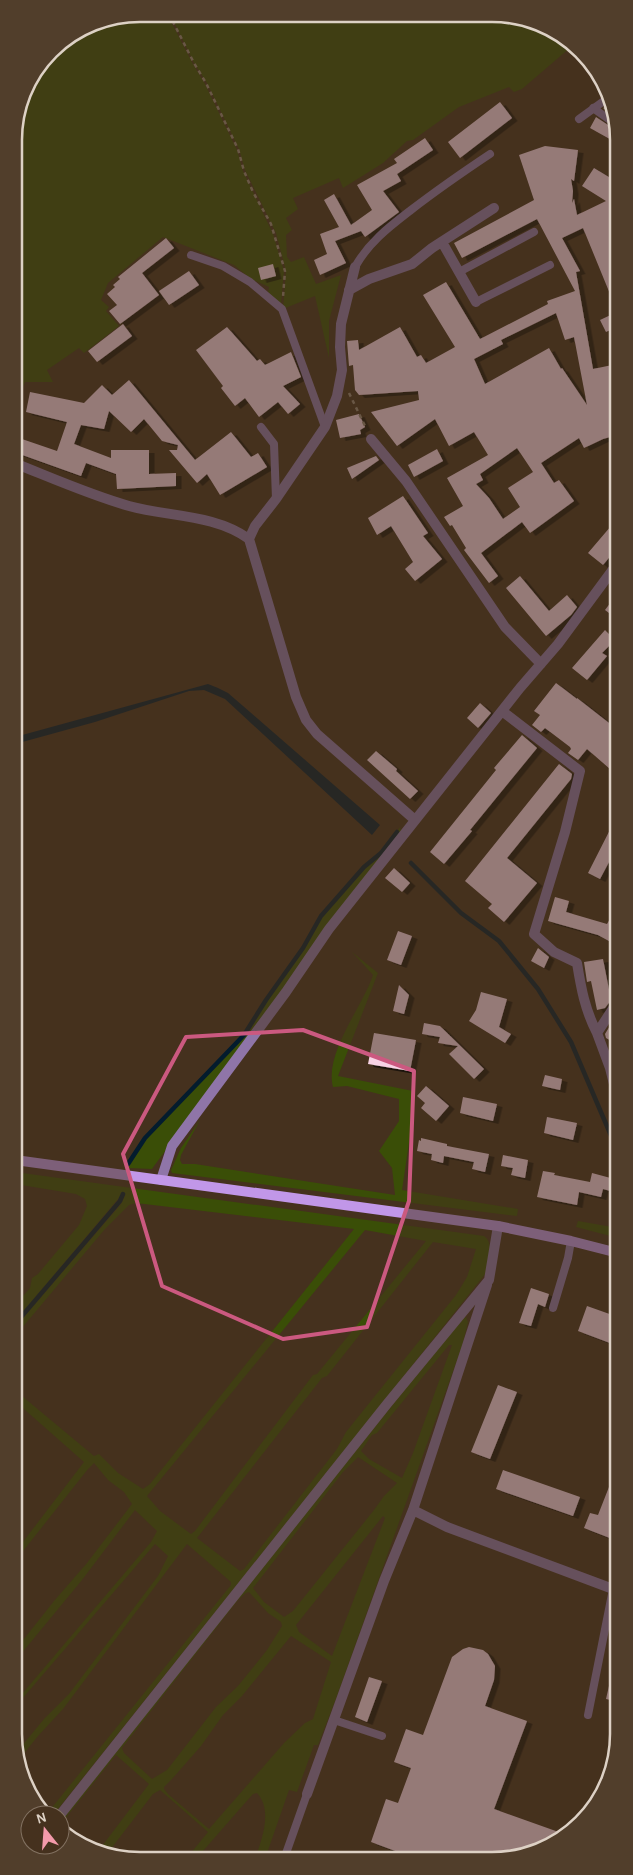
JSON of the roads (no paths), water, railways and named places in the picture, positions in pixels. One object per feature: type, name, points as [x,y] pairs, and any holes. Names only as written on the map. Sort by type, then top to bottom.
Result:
[{"type":"main road","points":[[22,1161],[498,1226],[610,1251]]},
{"type":"street","points":[[349,290],[369,279],[412,264],[494,208]]},
{"type":"street","points":[[442,242],[476,302]]},
{"type":"street","points":[[355,267],[341,324],[342,370],[337,396],[325,428],[255,526],[249,539],[296,698],[306,720],[317,734],[415,820]]},
{"type":"street","points":[[371,439],[406,481],[505,626],[541,664]]},
{"type":"street","points":[[23,467],[85,492],[130,506],[228,526],[249,539]]},
{"type":"street","points":[[161,1180],[172,1146],[286,992],[329,929],[502,711],[558,644],[610,573]]},
{"type":"street","points":[[502,711],[580,771],[565,832],[534,934],[554,952],[577,963],[589,1017],[610,1068]]},
{"type":"street","points":[[597,1033],[610,1013]]},
{"type":"street","points":[[307,1794],[384,1581],[413,1510],[489,1280],[498,1226]]},
{"type":"street","points":[[68,1805],[387,1404],[489,1280]]},
{"type":"street","points":[[413,1510],[447,1526],[610,1587]]},
{"type":"lane","points":[[579,119],[604,101]]},
{"type":"lane","points":[[593,108],[608,118]]},
{"type":"lane","points":[[355,267],[363,253],[379,235],[432,194],[490,154]]},
{"type":"lane","points":[[459,272],[534,232]]},
{"type":"lane","points":[[191,255],[223,266],[250,282],[282,308],[325,428]]},
{"type":"lane","points":[[476,302],[550,265]]},
{"type":"lane","points":[[261,426],[274,444],[276,499]]},
{"type":"lane","points":[[553,1308],[568,1258],[571,1241]]},
{"type":"lane","points":[[588,1715],[610,1608]]},
{"type":"lane","points":[[334,1720],[382,1736]]},
{"type":"lane","points":[[286,1852],[307,1794]]},
{"type":"water","points":[[208,684],[228,693],[380,825],[372,835],[225,699],[204,690],[189,691],[95,722],[23,742],[23,735]]},
{"type":"waterway","points":[[128,1164],[145,1138],[244,1035],[303,948],[321,916],[364,867],[381,853],[397,832]]},
{"type":"waterway","points":[[411,863],[461,913],[499,941],[538,989],[571,1042],[610,1133]]},
{"type":"waterway","points":[[22,1316],[120,1201],[123,1194]]}]
